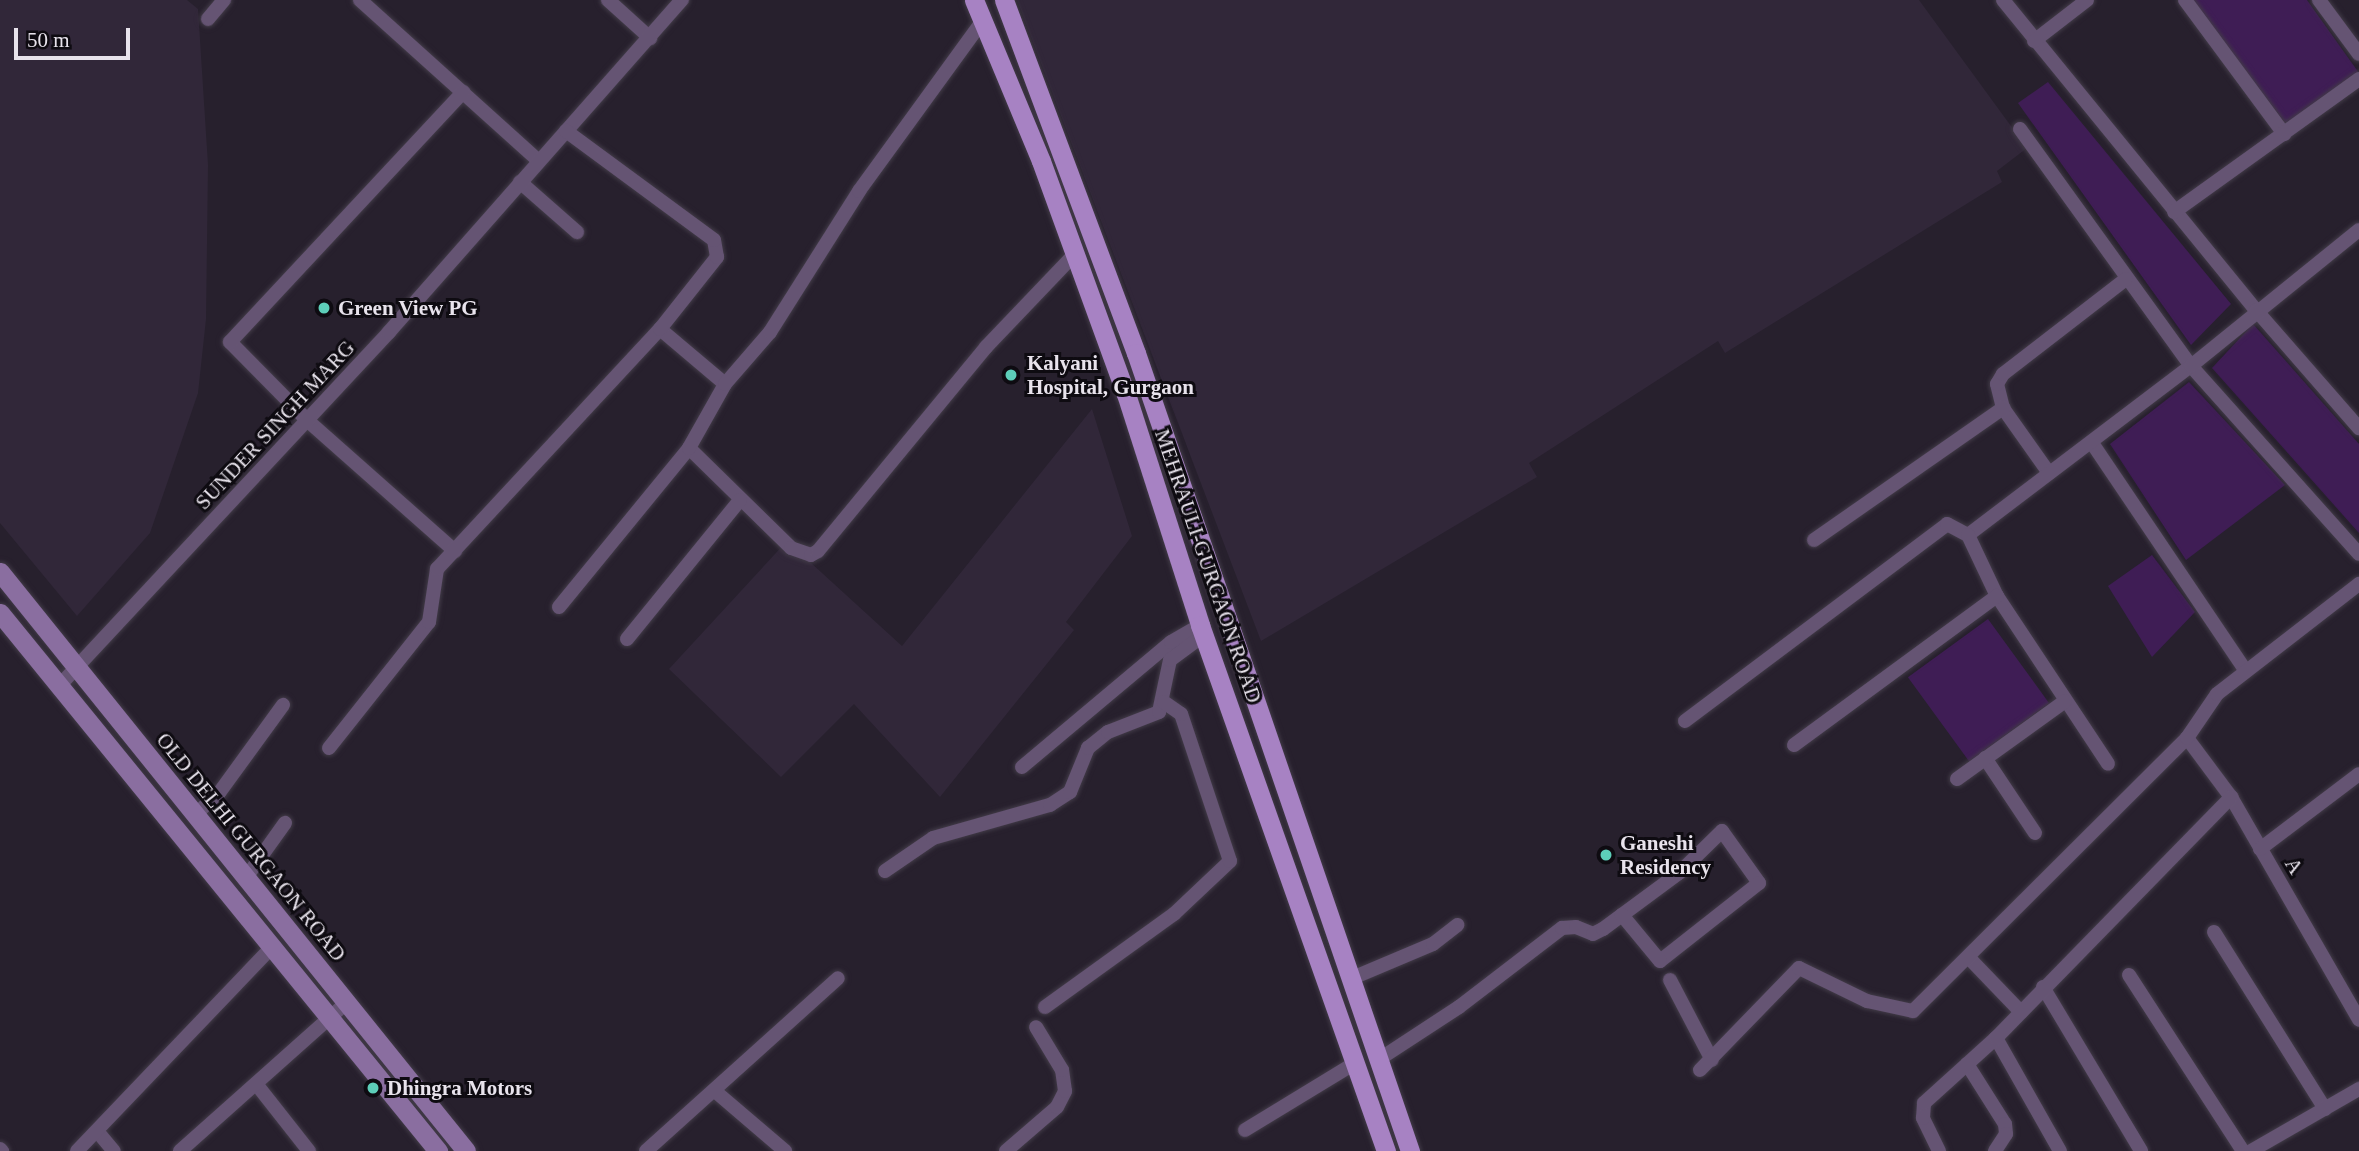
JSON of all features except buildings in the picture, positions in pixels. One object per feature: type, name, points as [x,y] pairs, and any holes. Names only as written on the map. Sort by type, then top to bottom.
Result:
[{"type":"main road","name":"MEHRAULI-GURGAON ROAD","points":[[974,0],[1075,254],[1385,1149]]},
{"type":"main road","name":"MEHRAULI-GURGAON ROAD","points":[[1004,0],[1143,371],[1220,607],[1408,1144]]},
{"type":"main road","name":"OLD DELHI GURGAON ROAD","points":[[0,572],[466,1151]]},
{"type":"main road","points":[[1201,624],[1220,607]]},
{"type":"main road","points":[[2,622],[61,684],[438,1151]]},
{"type":"main road","points":[[1385,1149],[1408,1144]]},
{"type":"street","points":[[208,19],[224,0]]},
{"type":"street","points":[[360,0],[538,160]]},
{"type":"street","points":[[608,0],[650,38]]},
{"type":"street","name":"SUNDER SINGH MARG","points":[[61,684],[308,421],[682,0]]},
{"type":"street","points":[[2003,0],[2174,212],[2359,428]]},
{"type":"street","points":[[2034,41],[2087,0]]},
{"type":"street","points":[[2185,0],[2284,134]]},
{"type":"street","points":[[2319,0],[2359,54]]},
{"type":"street","points":[[559,607],[689,448],[725,384],[770,332],[859,191],[982,22]]},
{"type":"street","points":[[2174,212],[2359,79]]},
{"type":"street","points":[[455,551],[308,421],[230,342],[463,92]]},
{"type":"street","points":[[2020,129],[2191,366],[2359,554]]},
{"type":"street","points":[[329,748],[429,622],[437,569],[660,329],[717,257],[714,240],[566,131]]},
{"type":"street","points":[[520,181],[578,232]]},
{"type":"street","points":[[1968,535],[2191,366],[2256,310],[2359,230]]},
{"type":"street","points":[[689,448],[791,548],[811,555],[818,551],[986,347],[1075,254]]},
{"type":"street","points":[[2049,473],[1997,398],[2003,374],[2126,279]]},
{"type":"street","points":[[660,329],[725,384]]},
{"type":"street","points":[[1814,540],[2003,408]]},
{"type":"street","points":[[2092,443],[2245,670]]},
{"type":"street","points":[[627,639],[740,500]]},
{"type":"street","points":[[1685,721],[1947,524],[1968,535],[1997,596],[2108,764]]},
{"type":"street","points":[[1700,1070],[1799,968],[1867,1001],[1913,1011],[2187,738],[2206,707],[2245,670],[2359,584]]},
{"type":"street","points":[[1794,745],[1997,596]]},
{"type":"street","points":[[885,871],[933,838],[1050,805],[1070,792],[1088,748],[1108,732],[1159,712],[1164,702],[1163,678],[1170,660],[1201,624]]},
{"type":"street","points":[[1022,767],[1171,642],[1201,624]]},
{"type":"street","points":[[1957,779],[2065,701]]},
{"type":"street","points":[[1045,1007],[1174,914],[1230,861],[1181,714],[1164,702]]},
{"type":"street","points":[[195,815],[219,793],[283,705]]},
{"type":"street","name":"A","points":[[2187,738],[2231,797],[2359,1020]]},
{"type":"street","points":[[1985,758],[2035,834]]},
{"type":"street","points":[[2260,849],[2354,777],[2359,794]]},
{"type":"street","points":[[1939,1151],[1923,1118],[1924,1103],[1996,1038],[2231,797]]},
{"type":"street","points":[[245,879],[285,823]]},
{"type":"street","points":[[1378,1060],[1459,1007],[1562,928],[1576,926],[1597,933],[1679,873],[1722,831],[1759,883],[1660,961],[1622,915]]},
{"type":"street","points":[[1350,979],[1433,944],[1457,925]]},
{"type":"street","points":[[2214,932],[2325,1109]]},
{"type":"street","points":[[77,1151],[272,947]]},
{"type":"street","points":[[1969,958],[2021,1012]]},
{"type":"street","points":[[2129,975],[2243,1151]]},
{"type":"street","points":[[646,1151],[716,1092],[838,978]]},
{"type":"street","points":[[1670,980],[1712,1060]]},
{"type":"street","points":[[2043,987],[2141,1151]]},
{"type":"street","points":[[180,1151],[347,1002]]},
{"type":"street","points":[[1006,1151],[1056,1107],[1065,1091],[1062,1070],[1035,1027]]},
{"type":"street","points":[[1996,1038],[2060,1151]]},
{"type":"street","points":[[1245,1130],[1355,1063]]},
{"type":"street","points":[[1967,1064],[2005,1124],[2006,1135],[1995,1151]]},
{"type":"street","points":[[257,1085],[309,1151]]},
{"type":"street","points":[[2251,1151],[2359,1089]]},
{"type":"street","points":[[716,1092],[785,1151]]},
{"type":"street","points":[[97,1131],[114,1151]]},
{"type":"shaded area","points":[[0,0],[187,0],[198,9],[208,165],[206,319],[198,393],[150,533],[77,616],[0,523]]},
{"type":"shaded area","points":[[1017,0],[1919,0],[2027,148],[1997,171],[2002,182],[1725,353],[1718,341],[1529,463],[1537,477],[1261,641]]},
{"type":"shaded area","points":[[2192,0],[2307,0],[2359,73],[2286,124]]},
{"type":"shaded area","points":[[2048,82],[2231,304],[2191,345],[2018,103]]},
{"type":"shaded area","points":[[2253,324],[2359,444],[2359,533],[2212,368]]},
{"type":"shaded area","points":[[2189,382],[2285,485],[2186,560],[2110,444]]},
{"type":"shaded area","points":[[1092,409],[1132,536],[1066,622],[1074,630],[940,797],[854,704],[781,777],[669,669],[787,541],[902,646]]},
{"type":"shaded area","points":[[2152,555],[2195,612],[2152,657],[2108,586]]},
{"type":"shaded area","points":[[1988,619],[2049,703],[1969,761],[1908,677]]},
{"type":"place","name":"Green View PG","points":[[324,308]]},
{"type":"place","name":"Kalyani Hospital, Gurgaon","points":[[1011,375]]},
{"type":"place","name":"Ganeshi Residency","points":[[1606,855]]},
{"type":"place","name":"Dhingra Motors","points":[[373,1088]]}]
